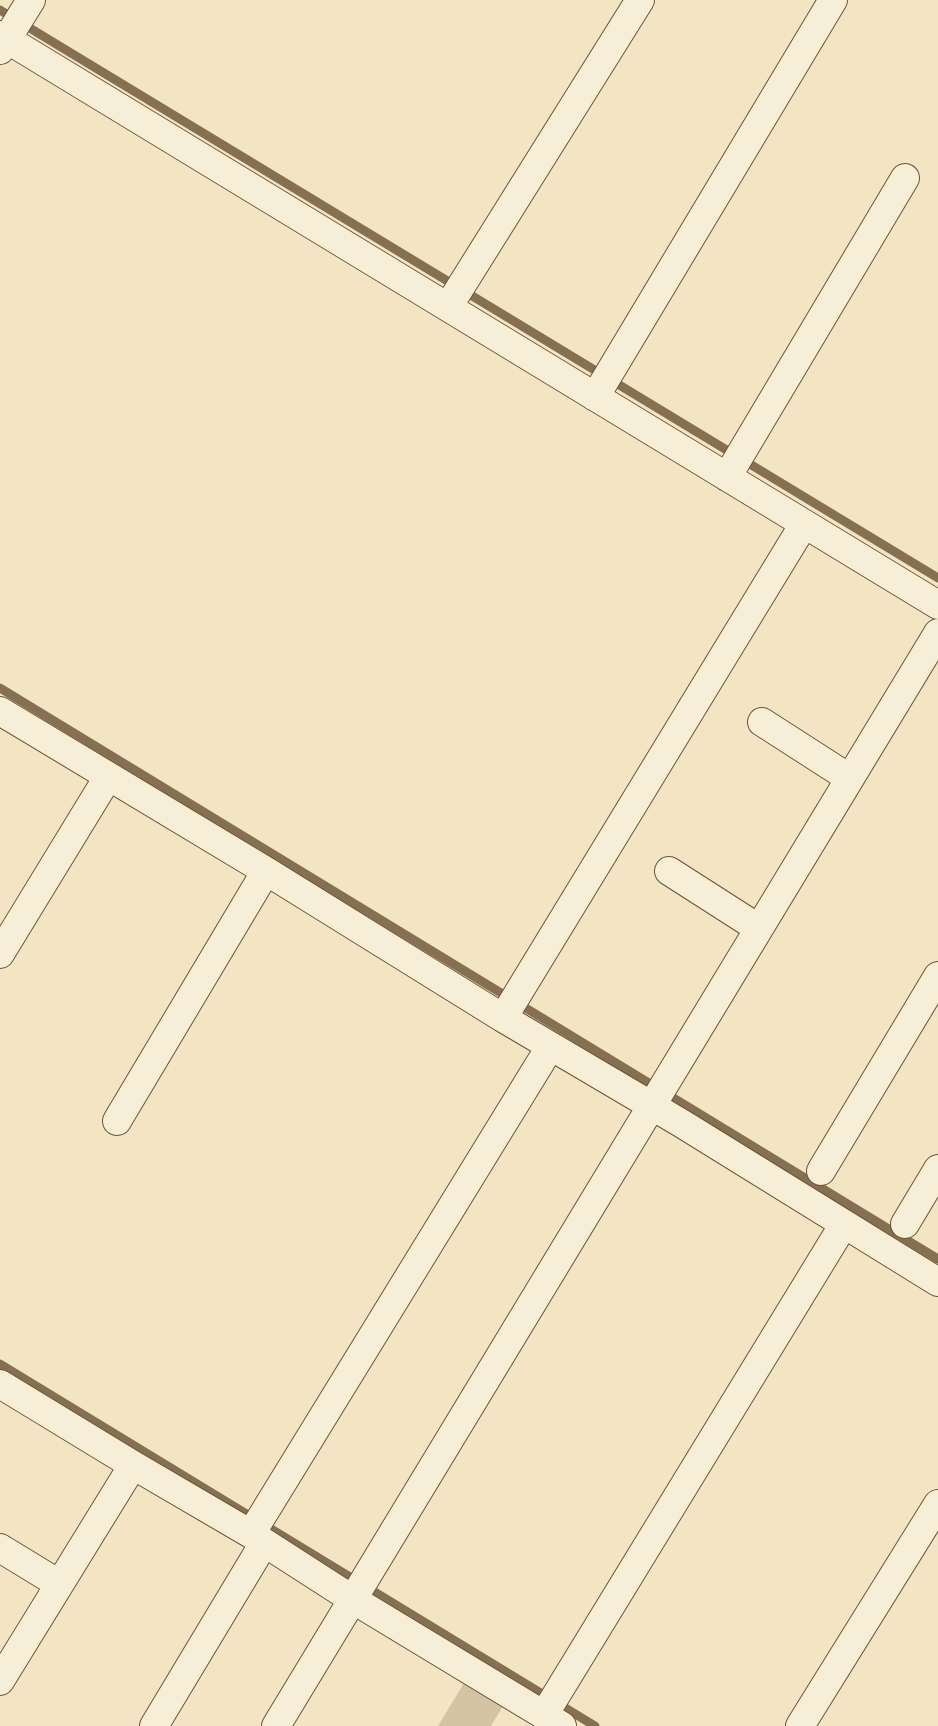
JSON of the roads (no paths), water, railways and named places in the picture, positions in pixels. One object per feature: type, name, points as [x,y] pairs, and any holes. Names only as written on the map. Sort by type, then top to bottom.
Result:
[{"type":"street","points":[[456,294],[640,0]]},
{"type":"street","points":[[603,383],[833,0]]},
{"type":"street","points":[[12,28],[456,294],[734,464],[804,524],[938,606]]},
{"type":"street","points":[[734,464],[904,178]]},
{"type":"street","points":[[510,1007],[804,524]]},
{"type":"street","points":[[276,1726],[938,633]]},
{"type":"street","points":[[0,711],[266,871],[510,1007],[550,1047],[658,1097],[681,1123],[938,1282]]},
{"type":"street","points":[[762,722],[850,778]]},
{"type":"street","points":[[0,954],[108,777]]},
{"type":"street","points":[[116,1121],[266,871]]},
{"type":"street","points":[[668,871],[758,928]]},
{"type":"street","points":[[821,1172],[938,976]]},
{"type":"street","points":[[154,1726],[258,1530],[550,1047]]},
{"type":"street","points":[[905,1224],[938,1169]]},
{"type":"street","points":[[0,1384],[133,1465],[258,1530],[359,1589],[552,1711],[844,1224]]},
{"type":"street","points":[[0,1680],[133,1465]]},
{"type":"street","points":[[800,1726],[938,1504]]},
{"type":"street","points":[[0,1548],[59,1584]]},
{"type":"waterway","points":[[0,10],[938,578]]},
{"type":"waterway","points":[[0,688],[938,1259]]},
{"type":"waterway","points":[[0,1364],[595,1726]]}]
